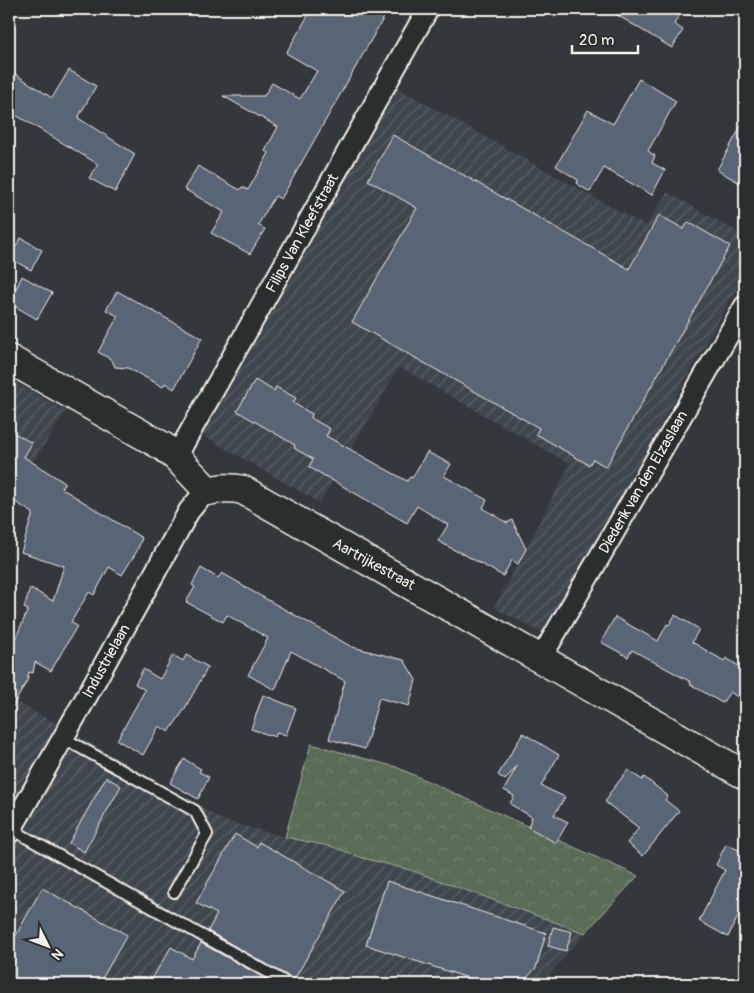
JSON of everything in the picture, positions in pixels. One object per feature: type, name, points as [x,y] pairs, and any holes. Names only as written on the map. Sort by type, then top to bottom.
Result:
[{"type":"street","name":"Filips Van Kleefstraat","points":[[176,456],[428,9]]},
{"type":"street","name":"Diederik van den Elzaslaan","points":[[541,658],[745,306]]},
{"type":"street","points":[[9,359],[164,446],[176,456],[208,491]]},
{"type":"street","name":"Aartrijkestraat","points":[[208,491],[232,487],[243,490],[745,775]]},
{"type":"street","name":"Industrielaan","points":[[10,831],[189,511],[208,491]]},
{"type":"lane","points":[[63,738],[195,810],[207,834],[174,892]]},
{"type":"lane","points":[[10,831],[289,984]]},
{"type":"shaded area","points":[[394,86],[646,226],[667,192],[745,236],[745,273],[545,634],[494,608],[570,464],[399,367],[320,503],[202,435],[220,395]]},
{"type":"shaded area","points":[[9,379],[66,411],[17,487],[9,523]]},
{"type":"shaded area","points":[[9,698],[223,820],[285,837],[333,847],[363,858],[410,870],[585,933],[542,984],[9,984]]},
{"type":"green space","points":[[311,744],[396,767],[638,876],[585,933],[410,870],[363,858],[333,847],[285,837]]},
{"type":"building","points":[[312,9],[369,9],[384,17],[281,199],[275,196],[258,225],[265,229],[250,254],[211,233],[224,212],[184,189],[198,166],[240,190],[242,187],[248,190],[269,153],[265,151],[278,127],[223,96],[264,96],[272,83],[300,99],[317,71],[286,53]]},
{"type":"building","points":[[607,9],[683,9],[674,24],[683,30],[672,48]]},
{"type":"building","points":[[9,70],[52,98],[69,70],[96,86],[78,118],[135,154],[115,192],[89,178],[98,164],[9,111]]},
{"type":"building","points":[[639,79],[676,101],[648,151],[655,156],[652,163],[665,170],[652,195],[604,168],[590,192],[577,184],[578,180],[556,166],[588,110],[613,124]]},
{"type":"building","points":[[745,119],[745,186],[717,170]]},
{"type":"building","points":[[393,135],[629,269],[659,215],[684,229],[688,222],[730,246],[606,467],[593,459],[589,465],[536,434],[539,428],[352,322],[417,208],[368,180]]},
{"type":"building","points":[[21,238],[42,250],[31,270],[9,258]]},
{"type":"building","points":[[22,276],[52,293],[37,319],[9,303]]},
{"type":"building","points":[[117,291],[202,338],[174,389],[165,383],[163,387],[128,368],[115,367],[112,360],[98,352],[118,316],[106,310]]},
{"type":"building","points":[[255,380],[274,391],[276,387],[296,398],[293,403],[312,414],[311,418],[330,429],[326,436],[407,481],[410,477],[412,478],[427,452],[451,464],[444,476],[487,500],[483,508],[507,523],[512,520],[526,549],[518,564],[512,560],[503,576],[438,541],[448,525],[417,506],[407,523],[309,467],[313,459],[294,448],[295,445],[237,411]]},
{"type":"building","points":[[9,430],[32,443],[24,457],[65,483],[61,488],[142,538],[137,551],[122,575],[109,567],[94,595],[89,592],[71,622],[77,626],[51,671],[35,662],[33,673],[29,672],[27,681],[9,713],[9,653],[28,610],[24,608],[30,588],[53,601],[64,566],[21,552],[33,513],[9,498]]},
{"type":"building","points":[[201,568],[218,578],[222,573],[352,647],[404,660],[416,680],[409,706],[379,698],[365,749],[329,739],[345,681],[291,651],[275,690],[248,675],[268,638],[227,615],[223,622],[186,602],[195,587],[192,585]]},
{"type":"building","points":[[675,615],[699,629],[692,642],[724,661],[726,658],[745,670],[745,702],[730,692],[722,703],[690,684],[691,682],[632,650],[628,657],[601,642],[615,617],[658,641],[667,624],[669,625]]},
{"type":"building","points":[[173,655],[183,661],[186,655],[208,667],[184,710],[169,732],[159,726],[143,755],[117,740],[145,690],[135,684],[143,669],[160,679]]},
{"type":"building","points":[[263,695],[296,708],[286,735],[277,732],[275,737],[251,729]]},
{"type":"building","points":[[523,733],[559,755],[541,786],[565,797],[554,815],[568,822],[556,843],[528,827],[532,817],[510,804],[514,796],[504,790],[517,766],[505,780],[498,775]]},
{"type":"building","points":[[184,759],[201,769],[199,772],[209,777],[198,799],[170,783]]},
{"type":"building","points":[[628,770],[642,780],[644,777],[668,796],[665,800],[679,811],[643,856],[627,843],[639,828],[605,802]]},
{"type":"building","points":[[106,777],[121,786],[84,852],[69,843]]},
{"type":"building","points":[[235,834],[257,847],[259,842],[345,891],[294,980],[208,931],[217,914],[196,903]]},
{"type":"building","points":[[726,844],[745,853],[745,902],[728,937],[699,921],[725,870],[716,865]]},
{"type":"building","points":[[387,881],[546,933],[536,968],[521,984],[487,984],[366,945]]},
{"type":"building","points":[[42,888],[127,935],[99,984],[9,984],[9,948]]},
{"type":"building","points":[[553,927],[572,932],[566,951],[548,946]]},
{"type":"building","points":[[201,943],[275,984],[149,984],[171,947],[192,959]]}]
